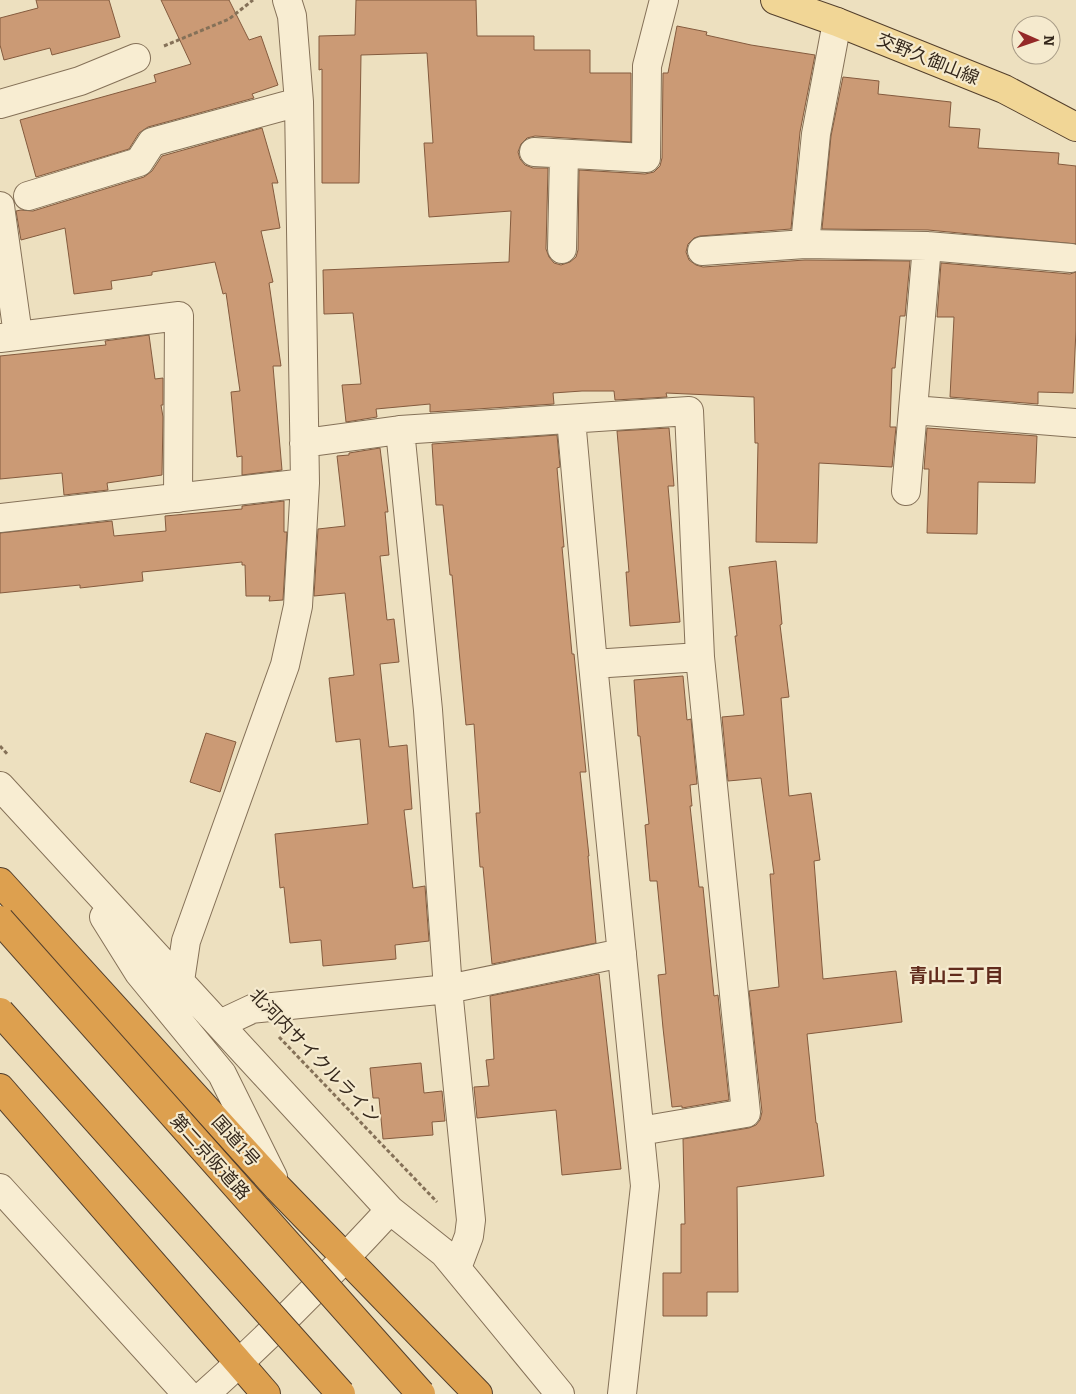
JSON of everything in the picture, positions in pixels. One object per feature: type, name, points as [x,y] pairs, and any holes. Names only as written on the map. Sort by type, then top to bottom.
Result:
[{"type":"highway","name":"国道1号","points":[[0,882],[278,1188],[478,1394]]},
{"type":"highway","name":"第二京阪道路","points":[[0,920],[421,1394]]},
{"type":"highway","points":[[0,1012],[341,1394]]},
{"type":"highway","points":[[0,1088],[266,1394]]},
{"type":"main road","name":"交野久御山線","points":[[775,0],[837,22],[1004,90],[1076,127]]},
{"type":"street","points":[[180,981],[186,941],[285,665],[298,606],[305,483],[299,102],[292,16],[287,0]]},
{"type":"street","points":[[534,152],[646,158],[647,66],[664,0]]},
{"type":"street","points":[[805,244],[816,134],[837,22]]},
{"type":"street","points":[[0,104],[80,81],[136,58]]},
{"type":"street","points":[[28,196],[139,162],[152,142],[299,102]]},
{"type":"street","points":[[562,249],[564,154]]},
{"type":"street","points":[[0,206],[9,337],[179,316],[178,498]]},
{"type":"street","points":[[702,251],[805,244],[927,246],[1071,258]]},
{"type":"street","points":[[906,491],[927,246]]},
{"type":"street","points":[[913,410],[1076,423]]},
{"type":"street","points":[[304,443],[400,430],[689,411],[700,657],[746,1113],[640,1131]]},
{"type":"street","points":[[571,420],[593,664],[645,1186],[622,1394]]},
{"type":"street","points":[[400,430],[428,710],[448,989],[471,1220],[469,1236],[457,1268]]},
{"type":"street","points":[[0,518],[305,483]]},
{"type":"street","points":[[593,664],[700,657]]},
{"type":"street","points":[[0,786],[390,1210],[444,1253],[560,1394]]},
{"type":"street","points":[[65,857],[139,972],[222,1074],[278,1188]]},
{"type":"street","points":[[220,1024],[252,1009],[448,989],[622,953]]},
{"type":"street","points":[[0,1188],[187,1394]]},
{"type":"street","points":[[206,1394],[346,1258],[390,1210]]},
{"type":"path","points":[[136,58],[229,19],[253,0]]},
{"type":"path","points":[[0,746],[14,760]]},
{"type":"path","name":"北河内サイクルライン","points":[[252,1009],[469,1236]]},
{"type":"building","points":[[36,0],[109,0],[120,37],[52,55],[50,48],[4,60],[0,45],[0,18],[38,8]]},
{"type":"building","points":[[161,0],[229,0],[249,40],[261,36],[278,85],[252,94],[254,98],[148,127],[139,133],[129,149],[36,177],[20,120],[156,82],[154,75],[191,64]]},
{"type":"building","points":[[356,0],[476,0],[477,36],[534,36],[534,50],[590,50],[590,73],[631,73],[631,142],[535,136],[527,138],[521,144],[518,152],[520,159],[525,165],[533,168],[548,168],[546,249],[554,263],[561,265],[570,262],[576,257],[578,250],[579,170],[645,174],[654,172],[660,166],[662,158],[663,73],[668,73],[677,26],[707,32],[706,35],[751,45],[815,55],[800,132],[791,229],[700,236],[694,238],[688,244],[686,252],[689,260],[703,267],[805,260],[910,261],[905,316],[900,316],[895,368],[892,368],[890,427],[896,427],[892,467],[819,463],[817,543],[756,542],[758,443],[755,443],[754,397],[666,393],[667,397],[615,400],[614,391],[582,391],[553,393],[554,404],[430,412],[430,404],[376,409],[377,417],[346,422],[342,385],[361,384],[353,313],[324,314],[323,270],[509,262],[511,211],[429,217],[424,143],[433,143],[427,53],[361,55],[359,183],[322,183],[322,69],[319,70],[319,36],[355,35]]},
{"type":"building","points":[[843,77],[879,81],[878,94],[951,102],[949,127],[980,129],[978,148],[1059,153],[1058,164],[1076,166],[1076,244],[928,230],[822,229],[831,136]]},
{"type":"building","points":[[262,128],[278,183],[272,183],[280,228],[261,231],[273,282],[269,283],[281,366],[273,366],[282,470],[242,475],[242,456],[237,457],[231,392],[240,391],[226,293],[223,294],[215,262],[111,281],[112,289],[74,294],[65,228],[21,240],[16,211],[33,211],[144,177],[152,171],[162,156]]},
{"type":"building","points":[[941,263],[1070,274],[1076,272],[1073,393],[1038,392],[1038,404],[950,397],[954,317],[937,317]]},
{"type":"building","points":[[149,335],[155,379],[163,378],[163,405],[161,405],[163,417],[162,475],[107,483],[108,490],[64,495],[62,473],[0,479],[0,356],[106,345],[105,341]]},
{"type":"building","points":[[669,428],[674,486],[668,486],[680,622],[630,626],[626,572],[629,572],[617,431]]},
{"type":"building","points":[[927,428],[1037,436],[1035,483],[978,482],[977,534],[927,533],[929,469],[924,469]]},
{"type":"building","points":[[557,435],[560,467],[557,468],[564,547],[562,547],[586,772],[580,772],[596,943],[492,964],[483,867],[480,867],[476,813],[480,813],[474,724],[466,725],[452,575],[450,575],[443,505],[436,505],[432,444]]},
{"type":"building","points":[[380,448],[388,512],[385,512],[389,555],[380,556],[387,620],[394,619],[399,662],[380,664],[389,747],[407,745],[412,809],[404,810],[413,888],[425,886],[429,941],[395,945],[396,959],[323,966],[321,940],[290,943],[284,887],[280,888],[275,834],[368,824],[360,739],[336,742],[329,678],[354,675],[345,593],[314,596],[318,529],[345,526],[337,456]]},
{"type":"building","points":[[284,501],[284,532],[287,532],[283,600],[269,601],[270,596],[246,596],[245,565],[242,565],[242,562],[142,572],[143,581],[80,588],[80,585],[0,593],[0,533],[112,521],[114,536],[166,531],[165,516],[242,509],[242,506]]},
{"type":"building","points":[[776,561],[782,624],[780,625],[789,697],[781,698],[789,796],[811,793],[820,860],[814,861],[823,979],[896,971],[902,1022],[807,1034],[816,1123],[824,1176],[737,1187],[738,1292],[707,1292],[707,1316],[663,1316],[663,1273],[681,1273],[681,1224],[685,1224],[683,1139],[749,1128],[756,1125],[760,1120],[762,1112],[749,991],[779,987],[770,874],[774,874],[761,778],[728,781],[722,717],[744,715],[729,567]]},
{"type":"building","points":[[683,676],[687,720],[691,719],[697,784],[690,785],[692,806],[690,806],[699,887],[703,887],[714,996],[718,995],[729,1100],[682,1108],[682,1106],[672,1107],[663,1028],[658,975],[666,974],[657,881],[650,881],[645,825],[649,824],[640,736],[638,736],[634,680]]},
{"type":"building","points":[[206,733],[236,742],[220,792],[190,782]]},
{"type":"building","points":[[599,974],[621,1169],[562,1175],[556,1110],[477,1118],[474,1087],[489,1086],[486,1060],[494,1059],[490,996]]},
{"type":"building","points":[[421,1063],[424,1093],[442,1091],[445,1121],[432,1122],[433,1135],[383,1139],[379,1098],[373,1098],[370,1068]]},
{"type":"district","name":"青山三丁目","points":[[956,975]]}]
